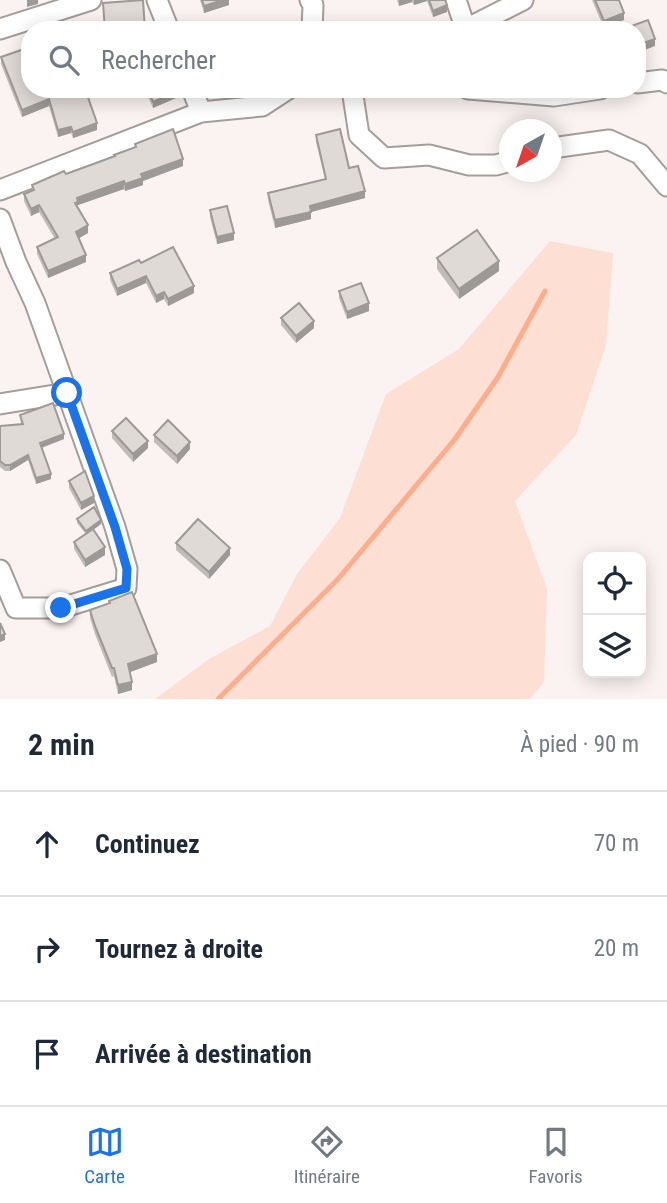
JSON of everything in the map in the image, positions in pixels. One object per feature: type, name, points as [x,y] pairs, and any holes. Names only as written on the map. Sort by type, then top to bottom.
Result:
[{"type":"street","points":[[25,21],[91,0]]},
{"type":"street","points":[[157,0],[165,21]]},
{"type":"street","points":[[310,0],[313,5],[312,21]]},
{"type":"street","points":[[456,0],[463,21]]},
{"type":"street","points":[[481,21],[523,0]]},
{"type":"street","points":[[0,29],[21,22]]},
{"type":"street","points":[[646,82],[662,80],[667,83]]},
{"type":"street","points":[[196,98],[201,112]]},
{"type":"street","points":[[0,190],[201,112],[262,106],[274,98]]},
{"type":"street","points":[[353,98],[359,135],[384,158],[429,155],[469,165],[499,164]]},
{"type":"street","points":[[562,146],[609,140],[639,155],[667,187]]},
{"type":"street","points":[[0,219],[35,303],[115,527],[127,569],[126,588],[61,608],[16,608],[0,570]]},
{"type":"street","points":[[0,404],[67,393]]},
{"type":"shaded area","points":[[550,241],[613,253],[606,345],[576,435],[515,501],[547,589],[544,682],[530,699],[155,699],[209,659],[270,626],[297,574],[340,518],[386,394],[459,349]]},
{"type":"building","points":[[143,0],[144,21],[104,21],[103,3]]},
{"type":"building","points":[[202,0],[223,0],[204,6]]},
{"type":"building","points":[[429,0],[445,0],[447,5],[433,11]]},
{"type":"building","points":[[595,0],[619,0],[624,13],[604,21]]},
{"type":"building","points":[[648,20],[655,39],[646,42],[646,21]]},
{"type":"building","points":[[21,50],[21,98],[88,98],[97,123],[73,132],[71,127],[58,130],[49,99],[22,110],[1,57]]},
{"type":"building","points":[[173,129],[183,159],[141,174],[143,178],[125,184],[124,181],[77,198],[78,202],[75,203],[88,225],[76,232],[86,255],[48,271],[37,247],[58,237],[39,205],[31,209],[24,194],[34,190],[32,185],[64,171],[66,174],[115,156],[136,147],[135,144]]},
{"type":"building","points":[[340,129],[349,168],[358,166],[365,191],[310,206],[311,212],[275,220],[268,193],[326,179],[316,135]]},
{"type":"building","points":[[227,206],[234,233],[217,237],[210,210]]},
{"type":"building","points":[[477,230],[499,261],[459,289],[437,258]]},
{"type":"building","points":[[173,247],[194,286],[168,299],[164,292],[156,296],[146,276],[117,289],[110,273],[139,260],[141,263]]},
{"type":"building","points":[[361,283],[369,303],[347,312],[339,291]]},
{"type":"building","points":[[299,303],[314,321],[296,336],[281,318]]},
{"type":"building","points":[[53,403],[64,434],[40,443],[51,474],[36,478],[28,455],[10,465],[0,461],[0,426],[23,424],[20,415]]},
{"type":"building","points":[[126,418],[148,441],[133,454],[112,431]]},
{"type":"building","points":[[168,420],[190,442],[177,456],[154,435]]},
{"type":"building","points":[[85,471],[94,496],[81,503],[69,481]]},
{"type":"building","points":[[94,507],[101,520],[86,531],[77,519]]},
{"type":"building","points":[[198,519],[230,548],[209,572],[176,543]]},
{"type":"building","points":[[93,529],[105,547],[85,560],[74,542]]},
{"type":"building","points":[[132,592],[157,654],[128,664],[132,682],[118,685],[114,668],[90,610]]},
{"type":"building","points":[[0,623],[5,634],[0,636]]},
{"type":"waterway","points":[[218,699],[338,579],[455,439],[498,377],[545,291]]},
{"type":"route","points":[[61,608],[126,588],[127,569],[115,527],[67,393]]}]
